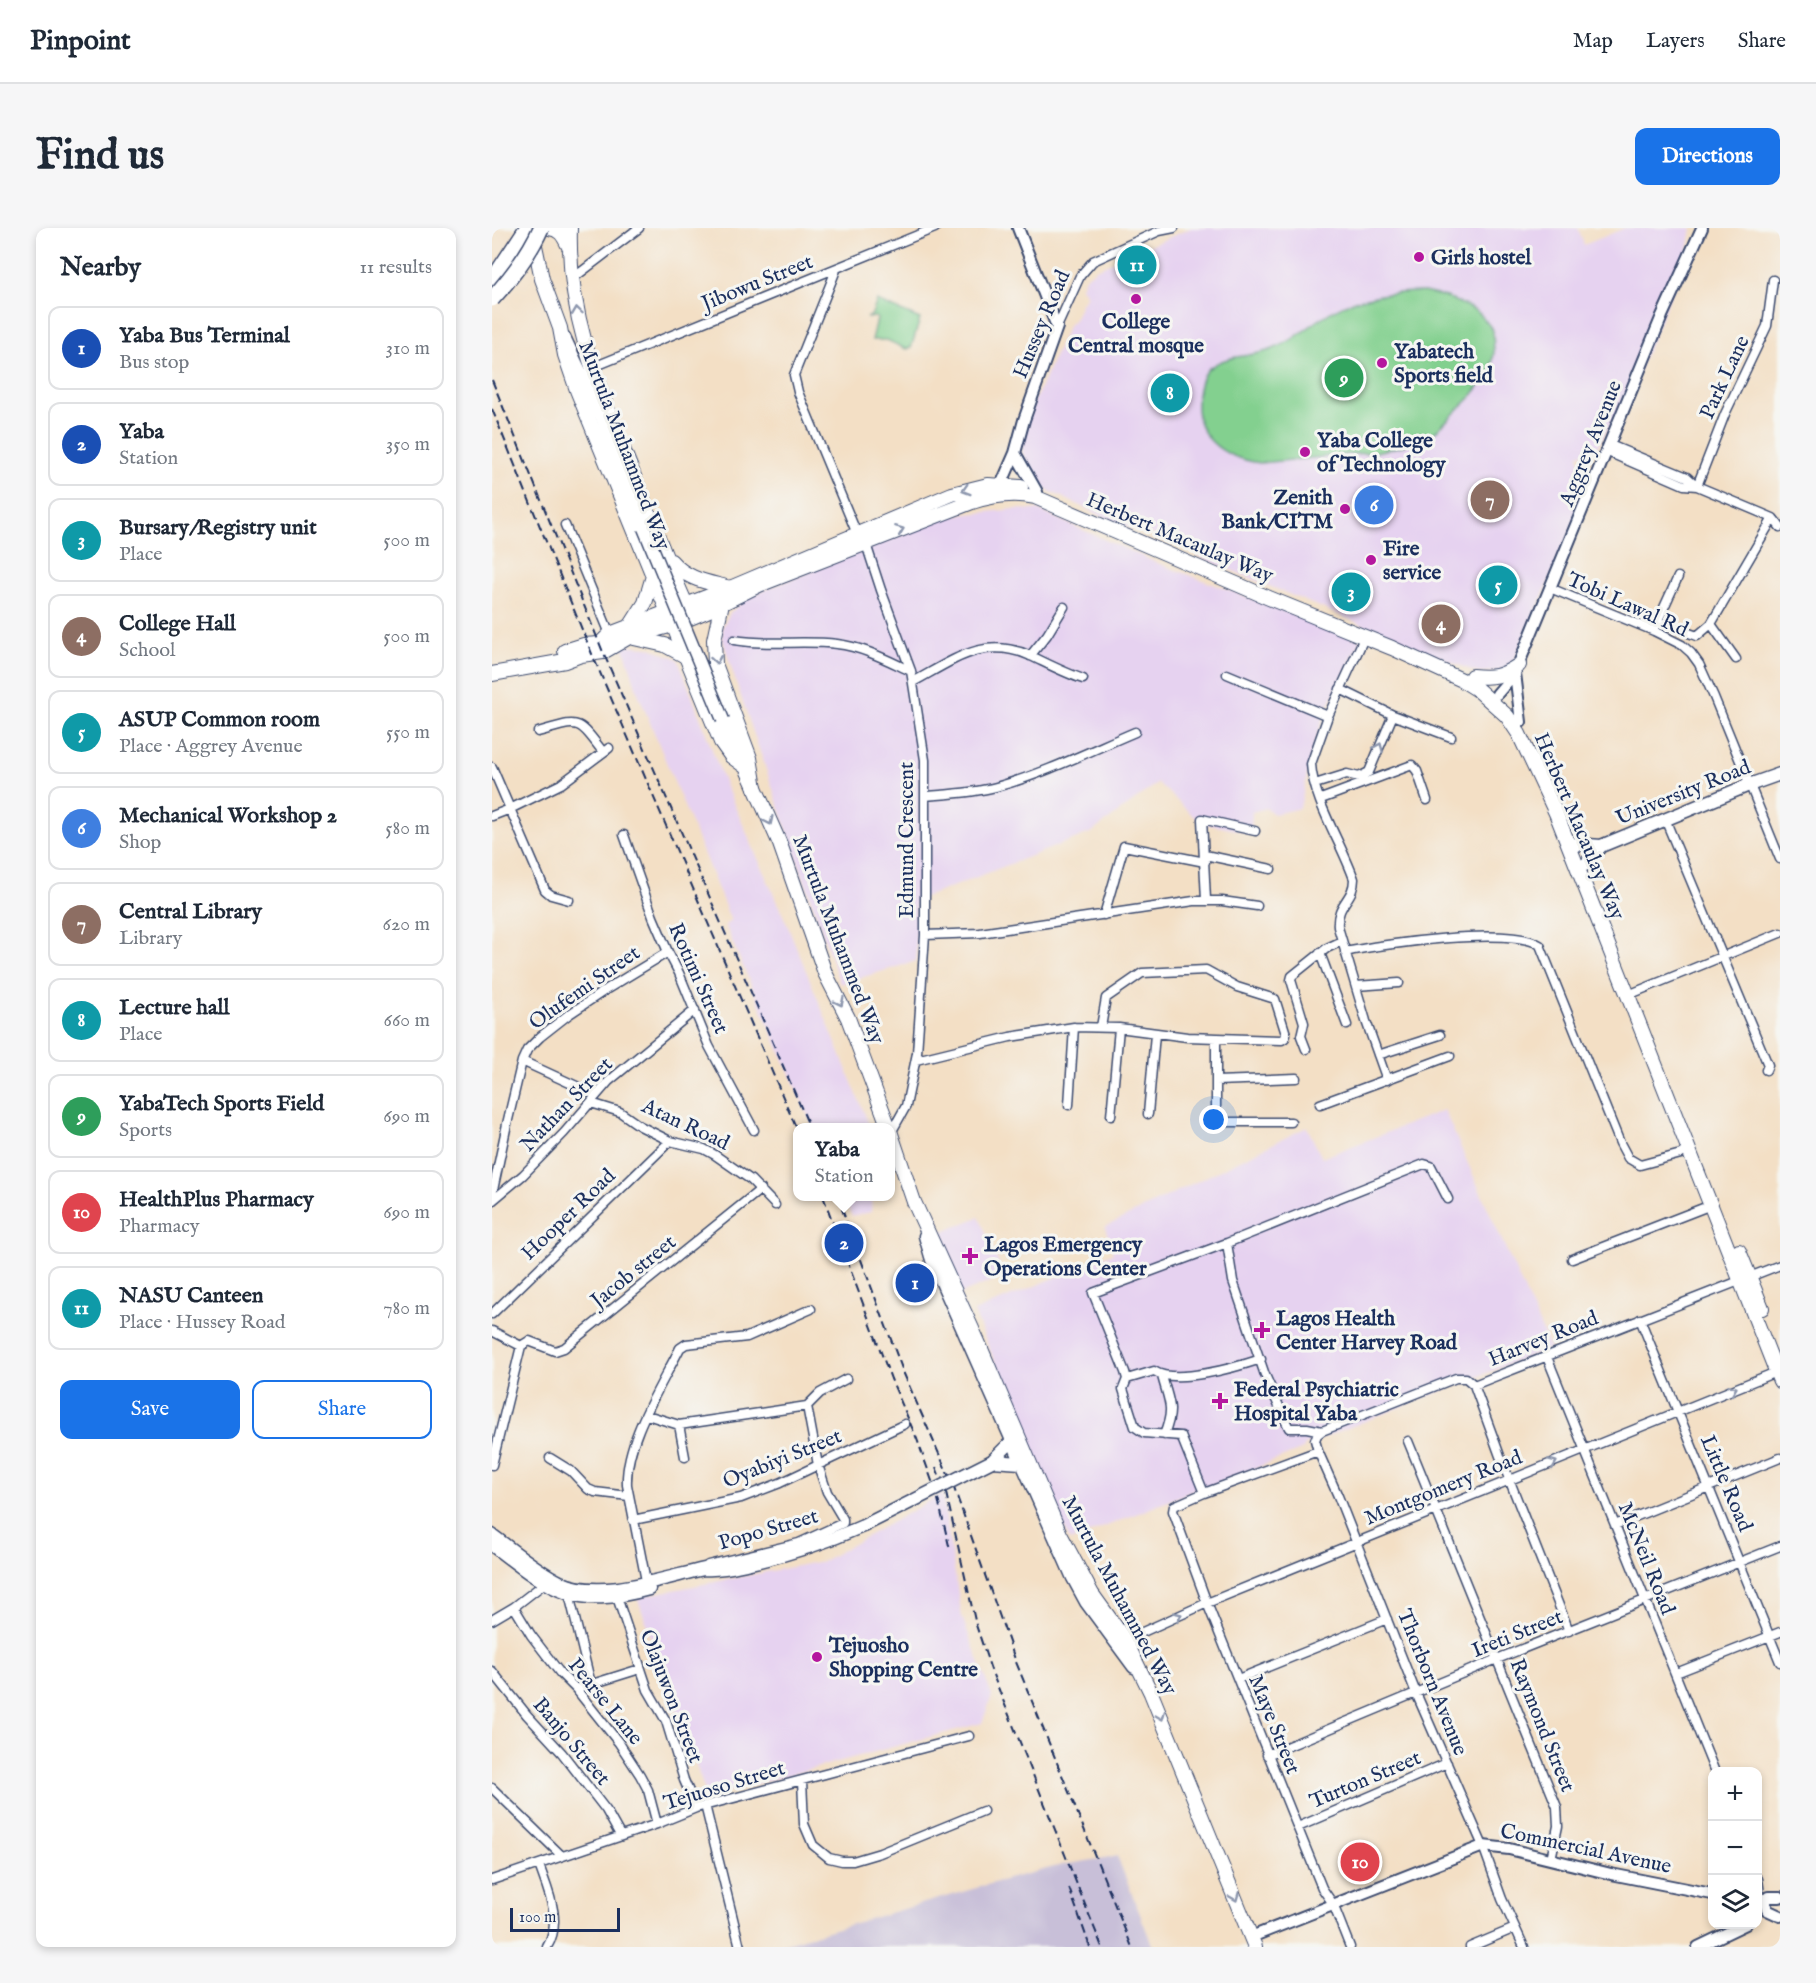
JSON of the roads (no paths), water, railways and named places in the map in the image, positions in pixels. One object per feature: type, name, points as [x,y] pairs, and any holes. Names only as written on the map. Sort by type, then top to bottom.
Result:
[{"type":"highway","points":[[492,281],[533,231]]},
{"type":"highway","points":[[492,299],[515,273],[527,255],[533,231]]},
{"type":"main road","points":[[533,231],[555,228],[563,235],[570,249]]},
{"type":"main road","name":"Murtula Muhammed Way","points":[[570,228],[572,279],[578,323],[591,368],[689,611]]},
{"type":"main road","name":"Murtula Muhammed Way","points":[[533,231],[542,279],[560,328],[565,355],[597,421],[723,720],[780,844],[825,973],[848,1018],[888,1123]]},
{"type":"main road","name":"Murtula Muhammed Way","points":[[597,421],[653,576],[721,742],[730,756],[746,767]]},
{"type":"main road","name":"Herbert Macaulay Way","points":[[689,611],[722,603],[862,539],[952,494],[975,487],[1001,485],[1029,488],[1472,675],[1497,694],[1521,722],[1576,844],[1746,1280],[1778,1376]]},
{"type":"main road","name":"Herbert Macaulay Way","points":[[689,611],[737,582],[984,498],[1021,494],[1035,497],[1269,598],[1365,636],[1435,667],[1478,690],[1507,716],[1519,734],[1574,856],[1711,1205],[1780,1356]]},
{"type":"main road","points":[[665,553],[685,574],[706,583],[737,582]]},
{"type":"main road","points":[[492,674],[603,652],[630,632],[647,598],[653,576]]},
{"type":"main road","points":[[722,603],[714,640],[715,664],[750,758],[754,788]]},
{"type":"main road","points":[[492,664],[558,653],[584,645],[600,644],[610,634],[630,632],[689,611]]},
{"type":"main road","points":[[630,632],[665,645],[687,657]]},
{"type":"main road","points":[[1472,675],[1499,676],[1517,669]]},
{"type":"main road","name":"University Road","points":[[1601,846],[1749,784],[1780,774]]},
{"type":"main road","points":[[1576,844],[1601,846]]},
{"type":"main road","points":[[1585,866],[1601,846]]},
{"type":"main road","name":"Murtula Muhammed Way","points":[[895,1144],[914,1202],[1060,1534],[1092,1594],[1125,1640],[1151,1693],[1253,1942]]},
{"type":"main road","points":[[914,1202],[932,1260],[1045,1517],[1086,1602],[1151,1693]]},
{"type":"main road","points":[[492,1545],[556,1590],[591,1598],[616,1597],[688,1573],[782,1557],[824,1543],[863,1526],[992,1461],[1012,1441]]},
{"type":"main road","points":[[992,1461],[1021,1463]]},
{"type":"main road","points":[[492,1535],[549,1576],[569,1585],[591,1589],[608,1590],[647,1586],[708,1576],[722,1569]]},
{"type":"street","points":[[572,279],[639,228]]},
{"type":"street","name":"Jibowu Street","points":[[591,368],[935,228]]},
{"type":"street","points":[[1018,228],[1057,327]]},
{"type":"street","name":"Hussey Road","points":[[1001,485],[1015,453],[1021,428],[1057,327],[1086,267],[1093,261],[1158,230],[1174,228]]},
{"type":"street","name":"Aggrey Avenue","points":[[1517,669],[1662,316],[1702,228]]},
{"type":"street","name":"Edmund Crescent","points":[[836,270],[794,375],[798,392],[862,539],[912,671],[925,760],[925,935],[916,1060],[906,1106],[895,1126]]},
{"type":"street","name":"Park Lane","points":[[1697,486],[1725,414],[1767,326],[1773,280]]},
{"type":"street","points":[[1609,448],[1687,477],[1697,486],[1773,518],[1780,527]]},
{"type":"street","points":[[1015,453],[1037,492]]},
{"type":"street","points":[[1678,577],[1655,626],[1697,636],[1711,624],[1773,518]]},
{"type":"street","points":[[565,525],[610,634]]},
{"type":"street","name":"Tobi Lawal Rd","points":[[1550,588],[1655,626],[1691,653],[1699,664],[1780,859]]},
{"type":"street","points":[[1030,656],[1047,635],[1064,607]]},
{"type":"street","points":[[1711,624],[1736,658]]},
{"type":"street","points":[[1365,636],[1328,716],[1311,764],[1315,784],[1354,879],[1352,892],[1337,916],[1345,952],[1387,1080]]},
{"type":"street","points":[[734,640],[750,643],[849,646],[912,671]]},
{"type":"street","points":[[913,682],[966,654],[997,647],[1030,656],[1083,679]]},
{"type":"street","points":[[1497,694],[1517,669]]},
{"type":"street","points":[[1517,669],[1521,722]]},
{"type":"street","points":[[1227,674],[1328,716]]},
{"type":"street","points":[[1340,689],[1393,715],[1451,737]]},
{"type":"street","points":[[1315,784],[1347,774],[1359,777],[1369,772],[1393,715]]},
{"type":"street","points":[[492,816],[561,784],[606,750],[580,724],[570,724],[538,732]]},
{"type":"street","points":[[926,796],[975,791],[996,786],[1038,772],[1135,732]]},
{"type":"street","points":[[1321,799],[1412,765],[1417,771],[1428,800]]},
{"type":"street","points":[[492,767],[545,890],[552,895],[569,900]]},
{"type":"street","points":[[1206,900],[1202,819],[1254,831]]},
{"type":"street","points":[[1665,819],[1768,1065],[1766,1070]]},
{"type":"street","name":"Rotimi Street","points":[[624,835],[668,952],[680,973],[709,1046],[754,1130]]},
{"type":"street","points":[[1104,915],[1124,846],[1271,869]]},
{"type":"street","points":[[925,935],[980,933],[1206,900],[1257,906]]},
{"type":"street","points":[[1633,993],[1780,933]]},
{"type":"street","points":[[1345,952],[1420,940],[1500,936],[1533,941],[1540,945],[1628,1158],[1640,1165],[1681,1154],[1689,1148]]},
{"type":"street","points":[[1306,1049],[1301,1036],[1304,1023],[1291,980],[1296,972],[1320,953],[1342,941]]},
{"type":"street","name":"Olufemi Street","points":[[492,1196],[522,1061],[527,1050],[568,1015],[668,952]]},
{"type":"street","points":[[1320,953],[1347,1025]]},
{"type":"street","points":[[916,1060],[1010,1037],[1074,1027],[1101,1028],[1119,1028],[1155,1034],[1216,1038],[1286,1038],[1275,999],[1237,987],[1206,970],[1146,972],[1106,998],[1101,1028]]},
{"type":"street","points":[[1356,986],[1399,983]]},
{"type":"street","name":"Nathan Street","points":[[492,1201],[523,1175],[616,1075],[695,1010]]},
{"type":"street","points":[[1069,1105],[1074,1027]]},
{"type":"street","points":[[1111,1116],[1119,1028]]},
{"type":"street","points":[[1148,1114],[1155,1034]]},
{"type":"street","points":[[1378,1055],[1440,1035]]},
{"type":"street","points":[[1216,1038],[1216,1122],[1291,1122]]},
{"type":"street","points":[[1320,1104],[1450,1056]]},
{"type":"street","points":[[522,1061],[596,1095]]},
{"type":"street","points":[[1216,1081],[1296,1078]]},
{"type":"street","name":"Atan Road","points":[[591,1103],[620,1112],[640,1126],[670,1141],[704,1149],[740,1171],[775,1205]]},
{"type":"street","name":"Hooper Road","points":[[492,1314],[670,1141]]},
{"type":"street","points":[[1322,1431],[1315,1440],[1318,1451],[1204,1493],[1181,1436],[1144,1433],[1135,1427],[1123,1389],[1127,1379],[1093,1293],[1227,1243],[1424,1164],[1431,1166],[1448,1199]]},
{"type":"street","name":"Jacob street","points":[[521,1346],[529,1341],[560,1351],[761,1190]]},
{"type":"street","points":[[1572,1259],[1711,1205]]},
{"type":"street","points":[[1227,1243],[1233,1281],[1289,1428],[1322,1431]]},
{"type":"street","name":"Harvey Road","points":[[1322,1431],[1456,1378],[1466,1378],[1474,1385],[1780,1265]]},
{"type":"street","points":[[647,1586],[633,1520],[626,1470],[647,1414],[680,1348],[686,1344],[747,1337],[811,1309]]},
{"type":"street","name":"Little Road","points":[[1640,1319],[1780,1662]]},
{"type":"street","points":[[492,1331],[521,1346],[492,1465]]},
{"type":"street","name":"McNeil Road","points":[[1547,1357],[1713,1767]]},
{"type":"street","points":[[1127,1379],[1154,1371],[1162,1376],[1214,1372],[1261,1359]]},
{"type":"street","points":[[1162,1376],[1171,1410],[1170,1421],[1164,1435]]},
{"type":"street","name":"Montgomery Road","points":[[1125,1640],[1207,1603],[1677,1412],[1778,1376]]},
{"type":"street","points":[[647,1414],[679,1425],[807,1406],[820,1393],[846,1379]]},
{"type":"street","points":[[1474,1385],[1569,1631]]},
{"type":"street","name":"Popo Street","points":[[688,1573],[696,1568],[799,1543],[843,1524],[843,1519],[827,1492],[818,1465],[807,1406]]},
{"type":"street","name":"Oyabiyi Street","points":[[633,1520],[741,1498],[905,1424]]},
{"type":"street","points":[[679,1425],[685,1457]]},
{"type":"street","name":"Raymond Street","points":[[1408,1440],[1557,1807],[1558,1826],[1551,1859]]},
{"type":"street","name":"Thorborn Avenue","points":[[1318,1451],[1416,1693],[1524,1947]]},
{"type":"street","points":[[550,1458],[571,1471],[588,1489],[629,1496]]},
{"type":"street","points":[[1615,1525],[1780,1458]]},
{"type":"street","name":"Maye Street","points":[[1204,1493],[1174,1506],[1173,1511],[1268,1755],[1322,1888],[1333,1904],[1350,1947]]},
{"type":"street","name":"Ireti Street","points":[[1268,1755],[1497,1659],[1780,1546]]},
{"type":"street","points":[[492,1620],[514,1607],[545,1583]]},
{"type":"street","points":[[569,1594],[591,1684]]},
{"type":"street","name":"Olajuwon Street","points":[[616,1597],[648,1690],[666,1721],[684,1780],[700,1807],[740,1947]]},
{"type":"street","name":"Pearse Lane","points":[[514,1607],[531,1635],[619,1743],[640,1774],[648,1790],[657,1824]]},
{"type":"street","points":[[1238,1679],[1387,1619]]},
{"type":"street","points":[[1676,1673],[1780,1632]]},
{"type":"street","points":[[576,1689],[640,1669]]},
{"type":"street","name":"Banjo Street","points":[[492,1671],[527,1715],[562,1753],[606,1810],[620,1835]]},
{"type":"street","name":"Tejuoso Street","points":[[492,1880],[657,1824],[700,1807],[969,1736]]},
{"type":"street","name":"Turton Street","points":[[1298,1827],[1447,1763]]},
{"type":"street","points":[[802,1781],[804,1824],[813,1845],[829,1858],[853,1861],[880,1853],[983,1810]]},
{"type":"street","points":[[492,1788],[562,1856]]},
{"type":"street","name":"Commercial Avenue","points":[[1253,1942],[1333,1904],[1483,1846],[1493,1846],[1611,1874],[1708,1893]]},
{"type":"street","points":[[539,1865],[555,1921],[555,1931],[547,1947]]},
{"type":"street","points":[[1762,1902],[1769,1897],[1780,1897]]},
{"type":"street","points":[[1762,1906],[1780,1916]]},
{"type":"street","points":[[1470,1947],[1515,1928]]},
{"type":"street","points":[[1698,1947],[1736,1929]]},
{"type":"railway","points":[[492,380],[603,652],[808,1123]]},
{"type":"railway","points":[[492,409],[592,654],[794,1123]]},
{"type":"railway","points":[[825,1201],[891,1379],[917,1439],[937,1495],[950,1550]]},
{"type":"railway","points":[[839,1201],[904,1374],[954,1488],[1016,1662],[1132,1947]]},
{"type":"railway","points":[[936,1467],[946,1493],[976,1625],[991,1670],[1102,1947]]},
{"type":"railway","points":[[1069,1888],[1090,1947]]},
{"type":"place","name":"Girls hostel","points":[[1419,257]]},
{"type":"place","name":"NASU Canteen","points":[[1137,265]]},
{"type":"place","name":"College Central mosque","points":[[1136,299]]},
{"type":"place","name":"Yabatech Sports field","points":[[1382,363]]},
{"type":"place","name":"YabaTech Sports Field","points":[[1344,378]]},
{"type":"place","name":"Lecture hall","points":[[1170,393]]},
{"type":"place","name":"Yaba College of Technology","points":[[1305,452]]},
{"type":"place","name":"Central Library","points":[[1490,500]]},
{"type":"place","name":"Mechanical Workshop 2","points":[[1374,505]]},
{"type":"place","name":"Zenith Bank/CITM","points":[[1345,509]]},
{"type":"place","name":"Fire service","points":[[1371,560]]},
{"type":"place","name":"ASUP Common room","points":[[1498,585]]},
{"type":"place","name":"Bursary/Registry unit","points":[[1351,592]]},
{"type":"place","name":"College Hall","points":[[1441,624]]},
{"type":"place","name":"Yaba","points":[[844,1243]]},
{"type":"place","name":"Lagos Emergency Operations Center","points":[[970,1256]]},
{"type":"place","name":"Yaba Bus Terminal","points":[[915,1283]]},
{"type":"place","name":"Lagos Health Center Harvey Road","points":[[1262,1330]]},
{"type":"place","name":"Federal Psychiatric Hospital Yaba","points":[[1220,1401]]},
{"type":"place","name":"Tejuosho Shopping Centre","points":[[817,1657]]},
{"type":"place","name":"HealthPlus Pharmacy","points":[[1360,1862]]}]
